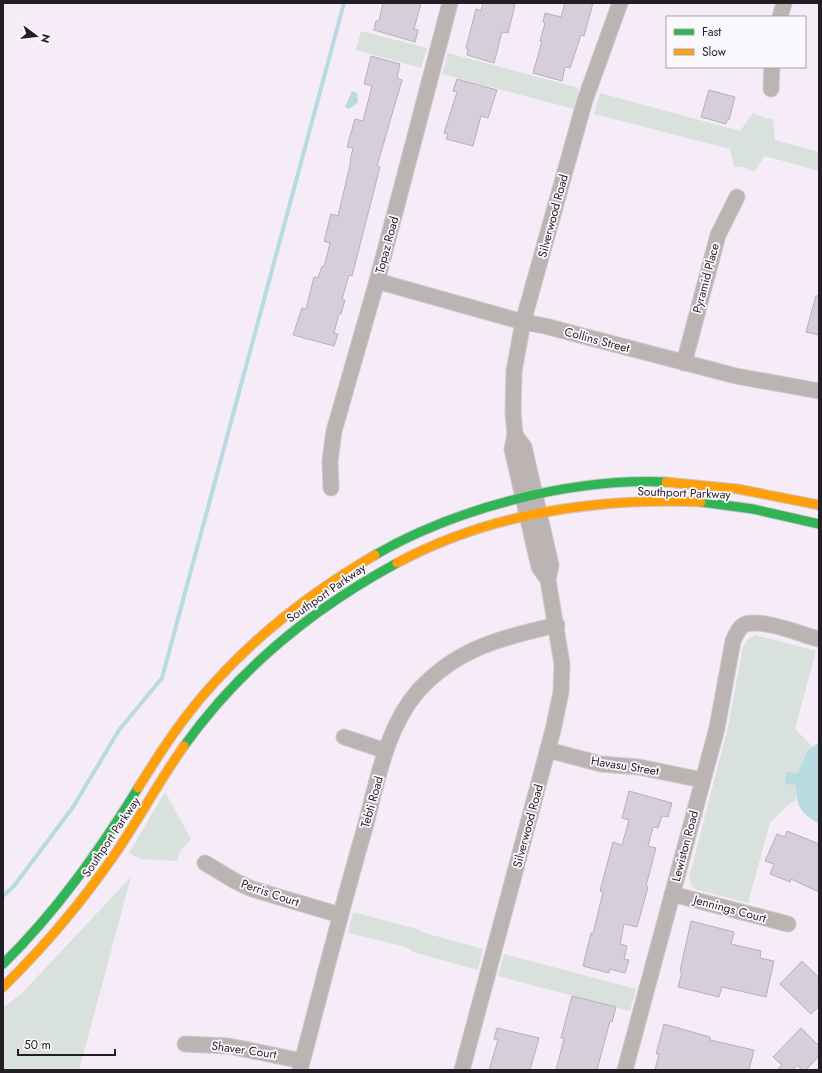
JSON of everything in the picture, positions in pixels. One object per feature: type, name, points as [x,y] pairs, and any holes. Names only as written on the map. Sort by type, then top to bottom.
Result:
[{"type":"street","name":"Topaz Road","points":[[331,488],[330,461],[334,431],[377,282],[450,3]]},
{"type":"street","name":"Silverwood Road","points":[[462,1070],[548,750],[561,692],[562,664],[557,625],[548,580],[539,567],[530,497],[512,449],[515,435],[513,412],[514,371],[524,322],[585,100],[620,3]]},
{"type":"street","points":[[780,16],[784,3]]},
{"type":"street","points":[[771,89],[772,68]]},
{"type":"street","name":"Pyramid Place","points":[[684,363],[718,235],[737,197]]},
{"type":"street","name":"Collins Street","points":[[377,282],[524,322],[545,326],[736,376],[819,391]]},
{"type":"street","name":"Southport Parkway","points":[[3,964],[23,945],[64,898],[103,843],[158,756],[189,713],[218,678],[263,634],[321,589],[358,565],[405,540],[461,515],[530,497],[593,486],[655,482],[725,487],[781,495],[819,505]]},
{"type":"street","name":"Southport Parkway","points":[[3,987],[35,956],[77,908],[116,852],[201,723],[230,689],[274,646],[319,610],[366,579],[418,551],[482,528],[565,508],[655,501],[713,503],[776,513],[819,524]]},
{"type":"street","name":"Lewiston Road","points":[[625,1070],[717,728],[733,641],[737,631],[745,624],[764,624],[819,639]]},
{"type":"street","name":"Tebti Road","points":[[301,1065],[340,915],[386,751],[401,715],[418,692],[452,662],[479,646],[505,637],[557,625]]},
{"type":"street","points":[[344,737],[386,751]]},
{"type":"street","name":"Havasu Street","points":[[548,750],[602,764],[639,767],[702,780]]},
{"type":"street","name":"Perris Court","points":[[205,863],[235,881],[252,889],[340,915]]},
{"type":"street","name":"Jennings Court","points":[[672,894],[788,924]]},
{"type":"street","name":"Shaver Court","points":[[186,1044],[229,1046],[301,1065]]},
{"type":"shaded area","points":[[361,31],[427,48],[421,68],[356,50]]},
{"type":"shaded area","points":[[448,53],[579,88],[574,109],[442,74]]},
{"type":"shaded area","points":[[600,93],[740,131],[753,113],[765,118],[773,119],[775,140],[819,152],[819,171],[765,156],[754,172],[744,167],[734,167],[730,149],[594,114]]},
{"type":"shaded area","points":[[756,635],[816,651],[795,729],[812,746],[805,755],[798,773],[786,772],[796,785],[796,800],[788,805],[770,823],[748,903],[695,889],[689,878],[728,727],[743,647],[748,639]]},
{"type":"shaded area","points":[[165,792],[191,839],[181,850],[177,861],[140,859],[129,853]]},
{"type":"shaded area","points":[[131,877],[79,1070],[3,1070],[3,1008],[22,993]]},
{"type":"shaded area","points":[[353,912],[483,949],[478,970],[413,952],[406,947],[348,933]]},
{"type":"shaded area","points":[[504,954],[636,989],[630,1011],[498,976]]},
{"type":"water","points":[[352,91],[357,93],[358,102],[349,109],[345,107]]},
{"type":"water","points":[[819,742],[819,824],[807,816],[800,808],[797,798],[796,785],[785,784],[786,772],[798,773],[807,751]]},
{"type":"building","points":[[383,3],[421,3],[414,29],[418,30],[415,42],[374,30],[376,21],[379,21]]},
{"type":"building","points":[[483,3],[507,3],[515,5],[508,33],[502,32],[494,63],[467,55],[468,49],[466,48],[476,9],[481,11]]},
{"type":"building","points":[[565,3],[593,3],[584,36],[581,35],[570,68],[565,67],[562,81],[533,73],[542,41],[540,41],[545,23],[543,22],[545,13],[561,17]]},
{"type":"building","points":[[371,56],[400,64],[397,78],[402,80],[377,166],[380,167],[352,276],[349,275],[342,299],[345,300],[341,314],[339,314],[334,333],[338,334],[334,346],[293,335],[302,308],[306,309],[314,277],[318,278],[322,266],[324,267],[330,243],[324,241],[331,214],[338,216],[351,161],[353,148],[347,147],[355,119],[363,121],[372,86],[364,84]]},
{"type":"building","points":[[457,79],[497,90],[488,118],[481,116],[473,146],[446,139],[448,134],[444,133],[457,92],[453,91]]},
{"type":"building","points":[[709,90],[735,97],[729,120],[727,120],[726,124],[701,117]]},
{"type":"building","points":[[816,296],[819,296],[819,335],[806,332]]},
{"type":"building","points":[[629,791],[672,803],[668,817],[662,816],[658,828],[653,827],[648,846],[656,848],[646,886],[648,887],[637,927],[624,924],[620,944],[627,946],[624,959],[629,960],[625,973],[610,969],[609,973],[583,966],[591,933],[593,934],[603,892],[600,891],[613,842],[622,845],[629,820],[622,818]]},
{"type":"building","points":[[787,831],[819,844],[819,892],[791,879],[790,882],[770,874],[774,864],[765,861],[777,834],[785,837]]},
{"type":"building","points":[[691,921],[734,932],[731,944],[761,951],[760,958],[774,961],[766,997],[722,987],[719,997],[678,987]]},
{"type":"building","points":[[802,961],[819,978],[819,1006],[811,1014],[780,984]]},
{"type":"building","points":[[572,996],[616,1007],[612,1022],[610,1021],[597,1070],[556,1070],[564,1039],[561,1038]]},
{"type":"building","points":[[664,1024],[710,1037],[710,1040],[754,1050],[749,1070],[655,1070],[659,1054],[656,1054]]},
{"type":"building","points":[[497,1028],[539,1038],[530,1070],[489,1070],[498,1040],[494,1039]]},
{"type":"building","points":[[801,1028],[819,1046],[819,1056],[806,1070],[802,1070],[797,1065],[793,1070],[777,1070],[782,1065],[773,1057]]},
{"type":"waterway","points":[[3,896],[14,886],[73,807],[119,730],[162,678],[344,3]]},
{"type":"traffic: fast","points":[[375,555],[407,538],[441,523],[515,499],[592,485],[630,482],[666,482]]},
{"type":"traffic: fast","points":[[701,502],[753,509],[819,524]]},
{"type":"traffic: fast","points":[[184,746],[229,691],[280,642],[336,600],[397,563]]},
{"type":"traffic: fast","points":[[3,964],[23,944],[76,880],[108,835],[138,788]]},
{"type":"traffic: slow","points":[[666,482],[738,489],[819,505]]},
{"type":"traffic: slow","points":[[397,563],[432,546],[469,532],[545,512],[584,506],[623,503],[662,501],[701,502]]},
{"type":"traffic: slow","points":[[138,788],[184,720],[204,694],[233,663],[290,612],[331,582],[375,555]]},
{"type":"traffic: slow","points":[[3,987],[48,940],[102,872],[124,841],[184,746]]}]
